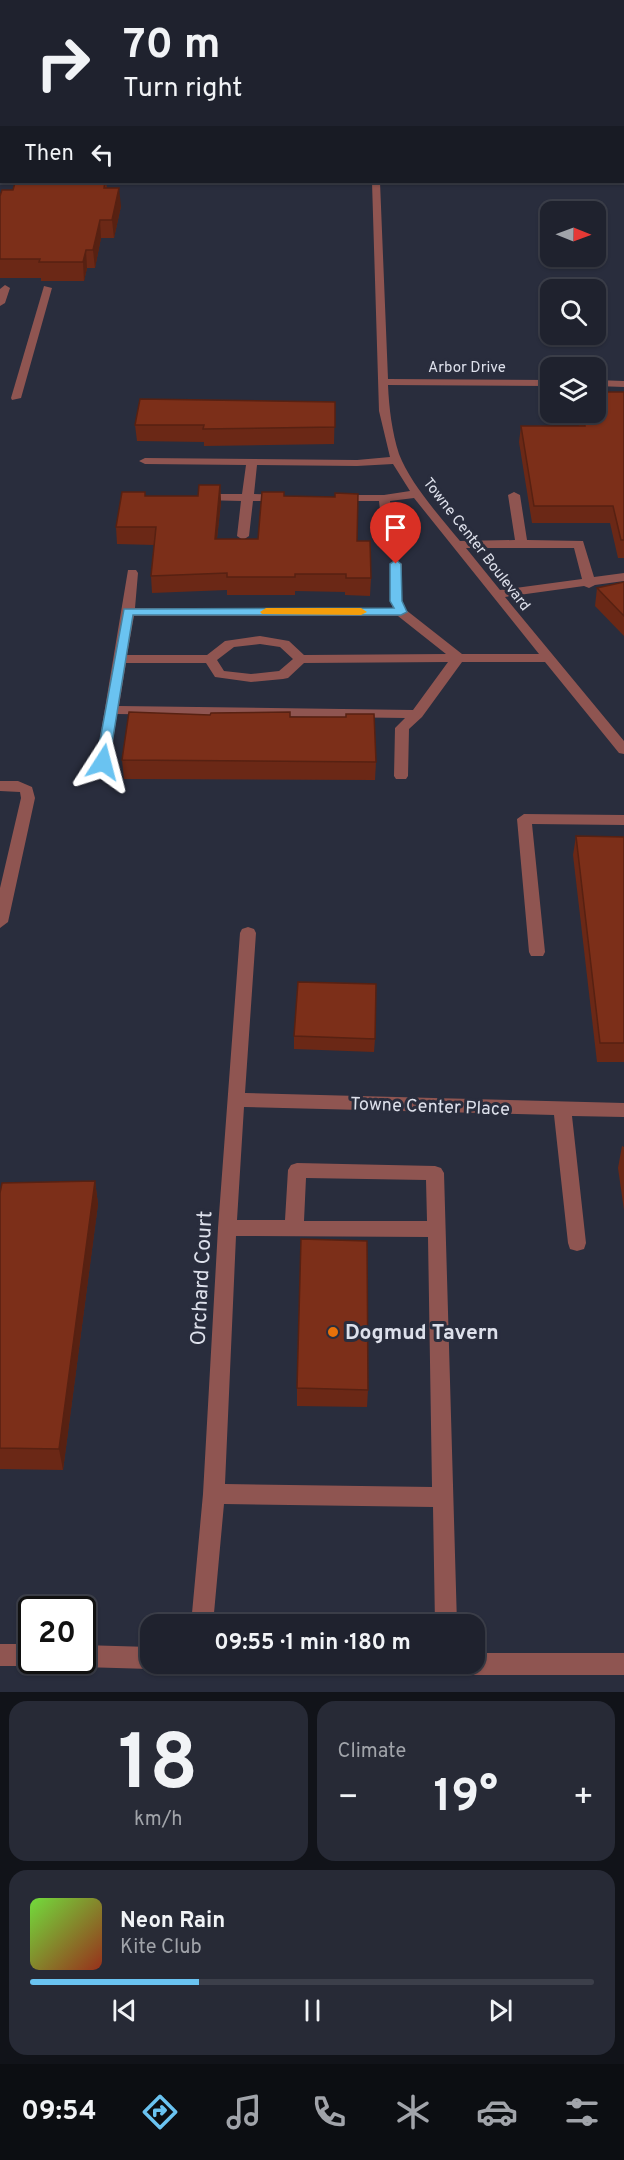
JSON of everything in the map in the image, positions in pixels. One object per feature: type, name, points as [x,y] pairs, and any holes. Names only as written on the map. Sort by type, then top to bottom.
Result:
[{"type":"street","name":"Towne Center Boulevard","points":[[376,183],[383,382],[386,420],[397,460],[417,494],[624,750]]},
{"type":"street","points":[[0,303],[5,288]]},
{"type":"street","points":[[16,398],[47,288]]},
{"type":"street","name":"Arbor Drive","points":[[383,382],[540,383]]},
{"type":"street","points":[[606,383],[624,384]]},
{"type":"street","points":[[145,461],[357,463],[397,460]]},
{"type":"street","points":[[243,536],[252,462]]},
{"type":"street","points":[[327,498],[384,498],[417,494]]},
{"type":"street","points":[[514,495],[522,544]]},
{"type":"street","points":[[191,497],[293,498]]},
{"type":"street","points":[[384,498],[390,546]]},
{"type":"street","points":[[457,545],[579,544],[589,584]]},
{"type":"street","points":[[396,564],[396,601],[401,612],[458,658]]},
{"type":"street","points":[[103,762],[128,612],[132,573]]},
{"type":"street","points":[[496,594],[589,584],[624,577]]},
{"type":"street","points":[[128,612],[401,612]]},
{"type":"street","points":[[120,660],[210,659],[230,644],[260,640],[284,644],[301,659]]},
{"type":"street","points":[[401,776],[402,728],[417,714],[458,658]]},
{"type":"street","points":[[210,659],[220,674],[251,678],[283,675],[301,659],[549,658]]},
{"type":"street","points":[[111,710],[417,714]]},
{"type":"street","points":[[0,786],[18,786],[27,790],[28,798],[4,885],[0,922]]},
{"type":"street","points":[[537,952],[524,819],[624,820]]},
{"type":"street","name":"Orchard Court","points":[[203,1614],[214,1494],[227,1228],[248,933]]},
{"type":"street","name":"Towne Center Place","points":[[236,1100],[624,1110]]},
{"type":"street","points":[[562,1109],[577,1243]]},
{"type":"street","points":[[294,1226],[297,1170],[435,1173],[446,1614]]},
{"type":"street","points":[[227,1228],[294,1226],[437,1229]]},
{"type":"street","points":[[214,1494],[441,1497]]},
{"type":"street","points":[[0,1655],[18,1655]]},
{"type":"street","points":[[96,1656],[140,1658]]},
{"type":"street","points":[[485,1664],[624,1664]]},
{"type":"building","points":[[15,183],[105,183],[104,188],[119,188],[112,220],[100,220],[93,250],[86,250],[83,262],[0,259],[0,196],[2,190],[13,190]]},
{"type":"building","points":[[606,392],[624,392],[624,540],[621,540],[613,506],[534,506],[521,426],[585,426],[584,423],[606,423]]},
{"type":"building","points":[[140,399],[335,402],[335,427],[203,429],[204,425],[135,425]]},
{"type":"building","points":[[199,485],[220,485],[215,539],[258,539],[262,492],[284,492],[284,496],[335,497],[335,493],[358,494],[357,541],[370,541],[371,578],[346,578],[346,574],[295,574],[295,577],[227,577],[227,573],[151,576],[156,527],[116,527],[122,492],[145,492],[145,496],[198,496]]},
{"type":"building","points":[[624,582],[624,616],[597,588]]},
{"type":"building","points":[[129,712],[210,715],[211,713],[290,712],[290,717],[346,717],[346,714],[374,714],[376,762],[122,760]]},
{"type":"building","points":[[576,836],[624,837],[624,1043],[600,1043]]},
{"type":"building","points":[[298,982],[376,984],[375,1039],[294,1036]]},
{"type":"building","points":[[95,1181],[59,1449],[0,1448],[0,1193],[2,1183]]},
{"type":"building","name":"Dogmud Tavern","points":[[301,1239],[367,1241],[368,1390],[297,1388]]},
{"type":"slow traffic","points":[[266,612],[361,612]]},
{"type":"place","name":"Dogmud Tavern","points":[[333,1332]]},
{"type":"route","points":[[103,762],[128,612],[401,612],[396,601],[396,564]]}]
